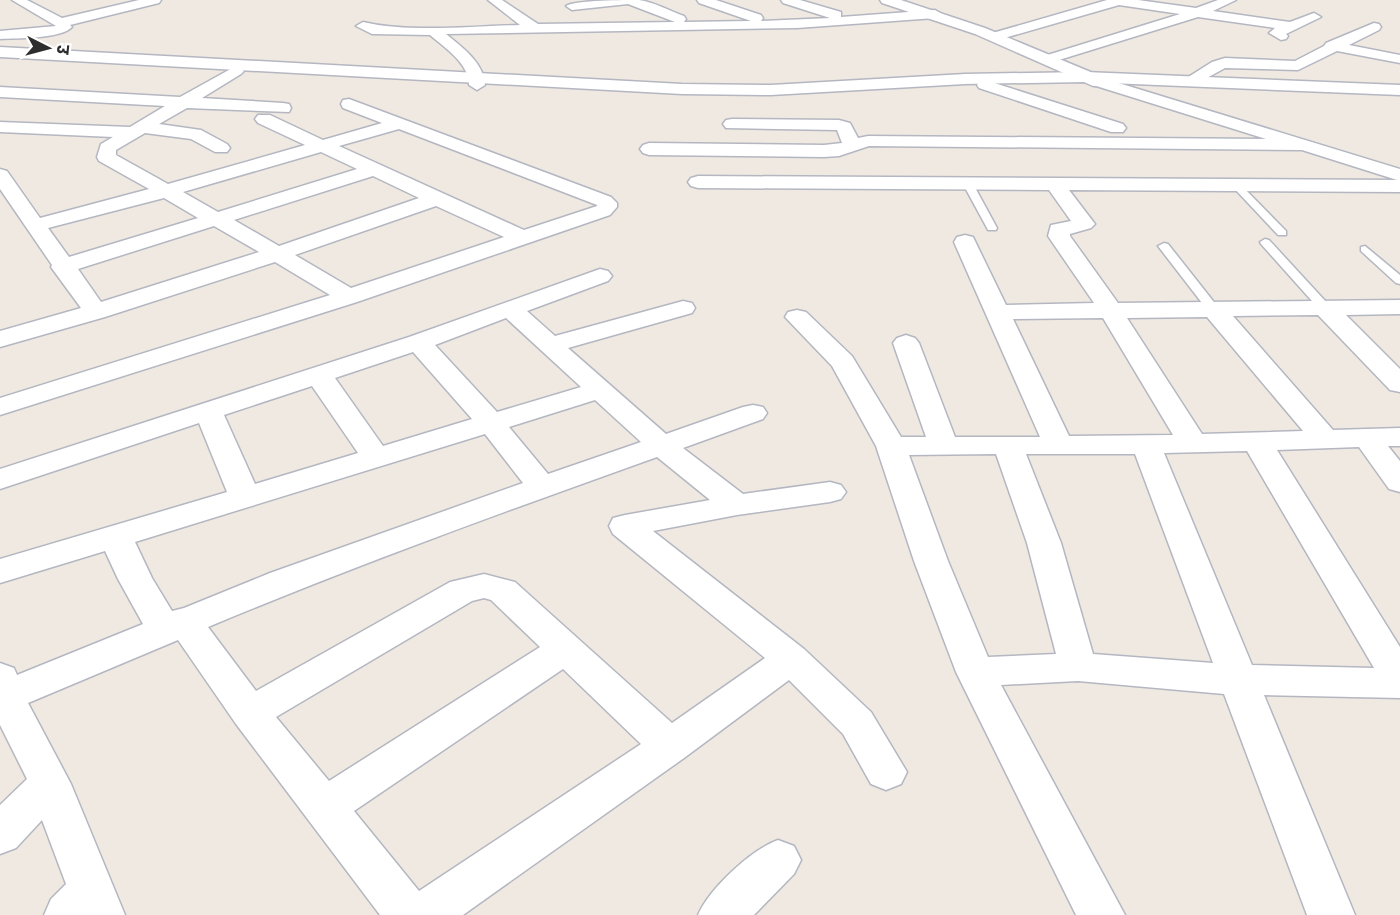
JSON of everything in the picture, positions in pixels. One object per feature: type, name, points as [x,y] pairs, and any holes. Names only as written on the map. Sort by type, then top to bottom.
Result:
[{"type":"main road","points":[[887,0],[935,14],[994,37],[1092,80]]},
{"type":"main road","points":[[0,52],[644,94],[827,93],[1092,80],[1400,95]]},
{"type":"main road","points":[[0,57],[236,71],[615,87],[771,90],[965,79],[1190,81],[1400,90]]},
{"type":"street","points":[[0,35],[59,30],[65,27],[18,0]]},
{"type":"street","points":[[89,0],[123,8]]},
{"type":"street","points":[[60,23],[155,0]]},
{"type":"street","points":[[494,0],[534,28]]},
{"type":"street","points":[[628,0],[698,26]]},
{"type":"street","points":[[567,3],[633,0]]},
{"type":"street","points":[[703,0],[779,25]]},
{"type":"street","points":[[787,0],[855,21]]},
{"type":"street","points":[[994,37],[1120,0],[1288,26]]},
{"type":"street","points":[[1046,60],[1230,0]]},
{"type":"street","points":[[567,3],[608,27]]},
{"type":"street","points":[[363,26],[372,30],[434,31],[779,25],[935,14]]},
{"type":"street","points":[[1314,17],[1276,33],[1400,59]]},
{"type":"street","points":[[434,31],[476,69],[478,82]]},
{"type":"street","points":[[1190,81],[1217,65],[1225,63],[1298,65],[1373,32]]},
{"type":"street","points":[[236,71],[107,148],[106,157],[350,297]]},
{"type":"street","points":[[1092,80],[1400,175]]},
{"type":"street","points":[[985,85],[1117,128]]},
{"type":"street","points":[[0,92],[283,108]]},
{"type":"street","points":[[0,407],[350,297],[603,212],[608,203],[350,104]]},
{"type":"street","points":[[264,119],[523,238]]},
{"type":"street","points":[[37,225],[166,191],[320,144],[400,123]]},
{"type":"street","points":[[732,124],[839,125],[844,127],[852,146]]},
{"type":"street","points":[[0,127],[136,130],[195,134],[220,148]]},
{"type":"street","points":[[649,149],[824,150],[868,141],[1304,145]]},
{"type":"street","points":[[1083,143],[1116,183]]},
{"type":"street","points":[[1230,144],[1273,184]]},
{"type":"street","points":[[62,267],[373,170]]},
{"type":"street","points":[[0,175],[37,225],[62,267],[96,312]]},
{"type":"street","points":[[698,182],[1400,186]]},
{"type":"street","points":[[1054,183],[1084,224],[1059,230],[1059,236],[1110,310],[1193,444]]},
{"type":"street","points":[[0,339],[280,255],[438,198]]},
{"type":"street","points":[[965,242],[1059,446]]},
{"type":"street","points":[[0,479],[418,342],[600,276]]},
{"type":"street","points":[[1324,307],[1400,384]]},
{"type":"street","points":[[996,312],[1400,307]]},
{"type":"street","points":[[509,308],[661,445],[737,505]]},
{"type":"street","points":[[549,345],[683,308]]},
{"type":"street","points":[[1213,309],[1326,440]]},
{"type":"street","points":[[797,317],[843,362],[891,446],[931,561],[975,672],[1101,915]]},
{"type":"street","points":[[418,342],[491,423],[542,487]]},
{"type":"street","points":[[906,344],[944,446]]},
{"type":"street","points":[[318,374],[376,457]]},
{"type":"street","points":[[0,571],[600,390]]},
{"type":"street","points":[[208,411],[245,496]]},
{"type":"street","points":[[87,906],[50,784],[5,703],[174,625],[282,582],[753,413]]},
{"type":"street","points":[[891,446],[1146,446],[1400,437]]},
{"type":"street","points":[[1367,438],[1400,482]]},
{"type":"street","points":[[1257,442],[1400,681]]},
{"type":"street","points":[[1008,446],[1044,543],[1078,668]]},
{"type":"street","points":[[1146,446],[1331,915]]},
{"type":"street","points":[[830,492],[737,505],[625,526],[791,659],[857,723],[886,772]]},
{"type":"street","points":[[115,536],[135,579],[250,713],[409,915]]},
{"type":"street","points":[[250,713],[462,591],[484,586],[503,591],[670,746]]},
{"type":"street","points":[[326,807],[566,649]]},
{"type":"street","points":[[424,915],[670,746],[791,659]]},
{"type":"street","points":[[975,672],[1078,668],[1238,680],[1400,681]]},
{"type":"street","points":[[0,834],[50,784]]},
{"type":"street","points":[[723,915],[778,860]]},
{"type":"lane","points":[[967,182],[992,228]]},
{"type":"lane","points":[[1235,184],[1282,233]]},
{"type":"lane","points":[[1265,242],[1324,307]]},
{"type":"lane","points":[[1164,246],[1213,309]]},
{"type":"lane","points":[[1365,249],[1400,280]]}]
